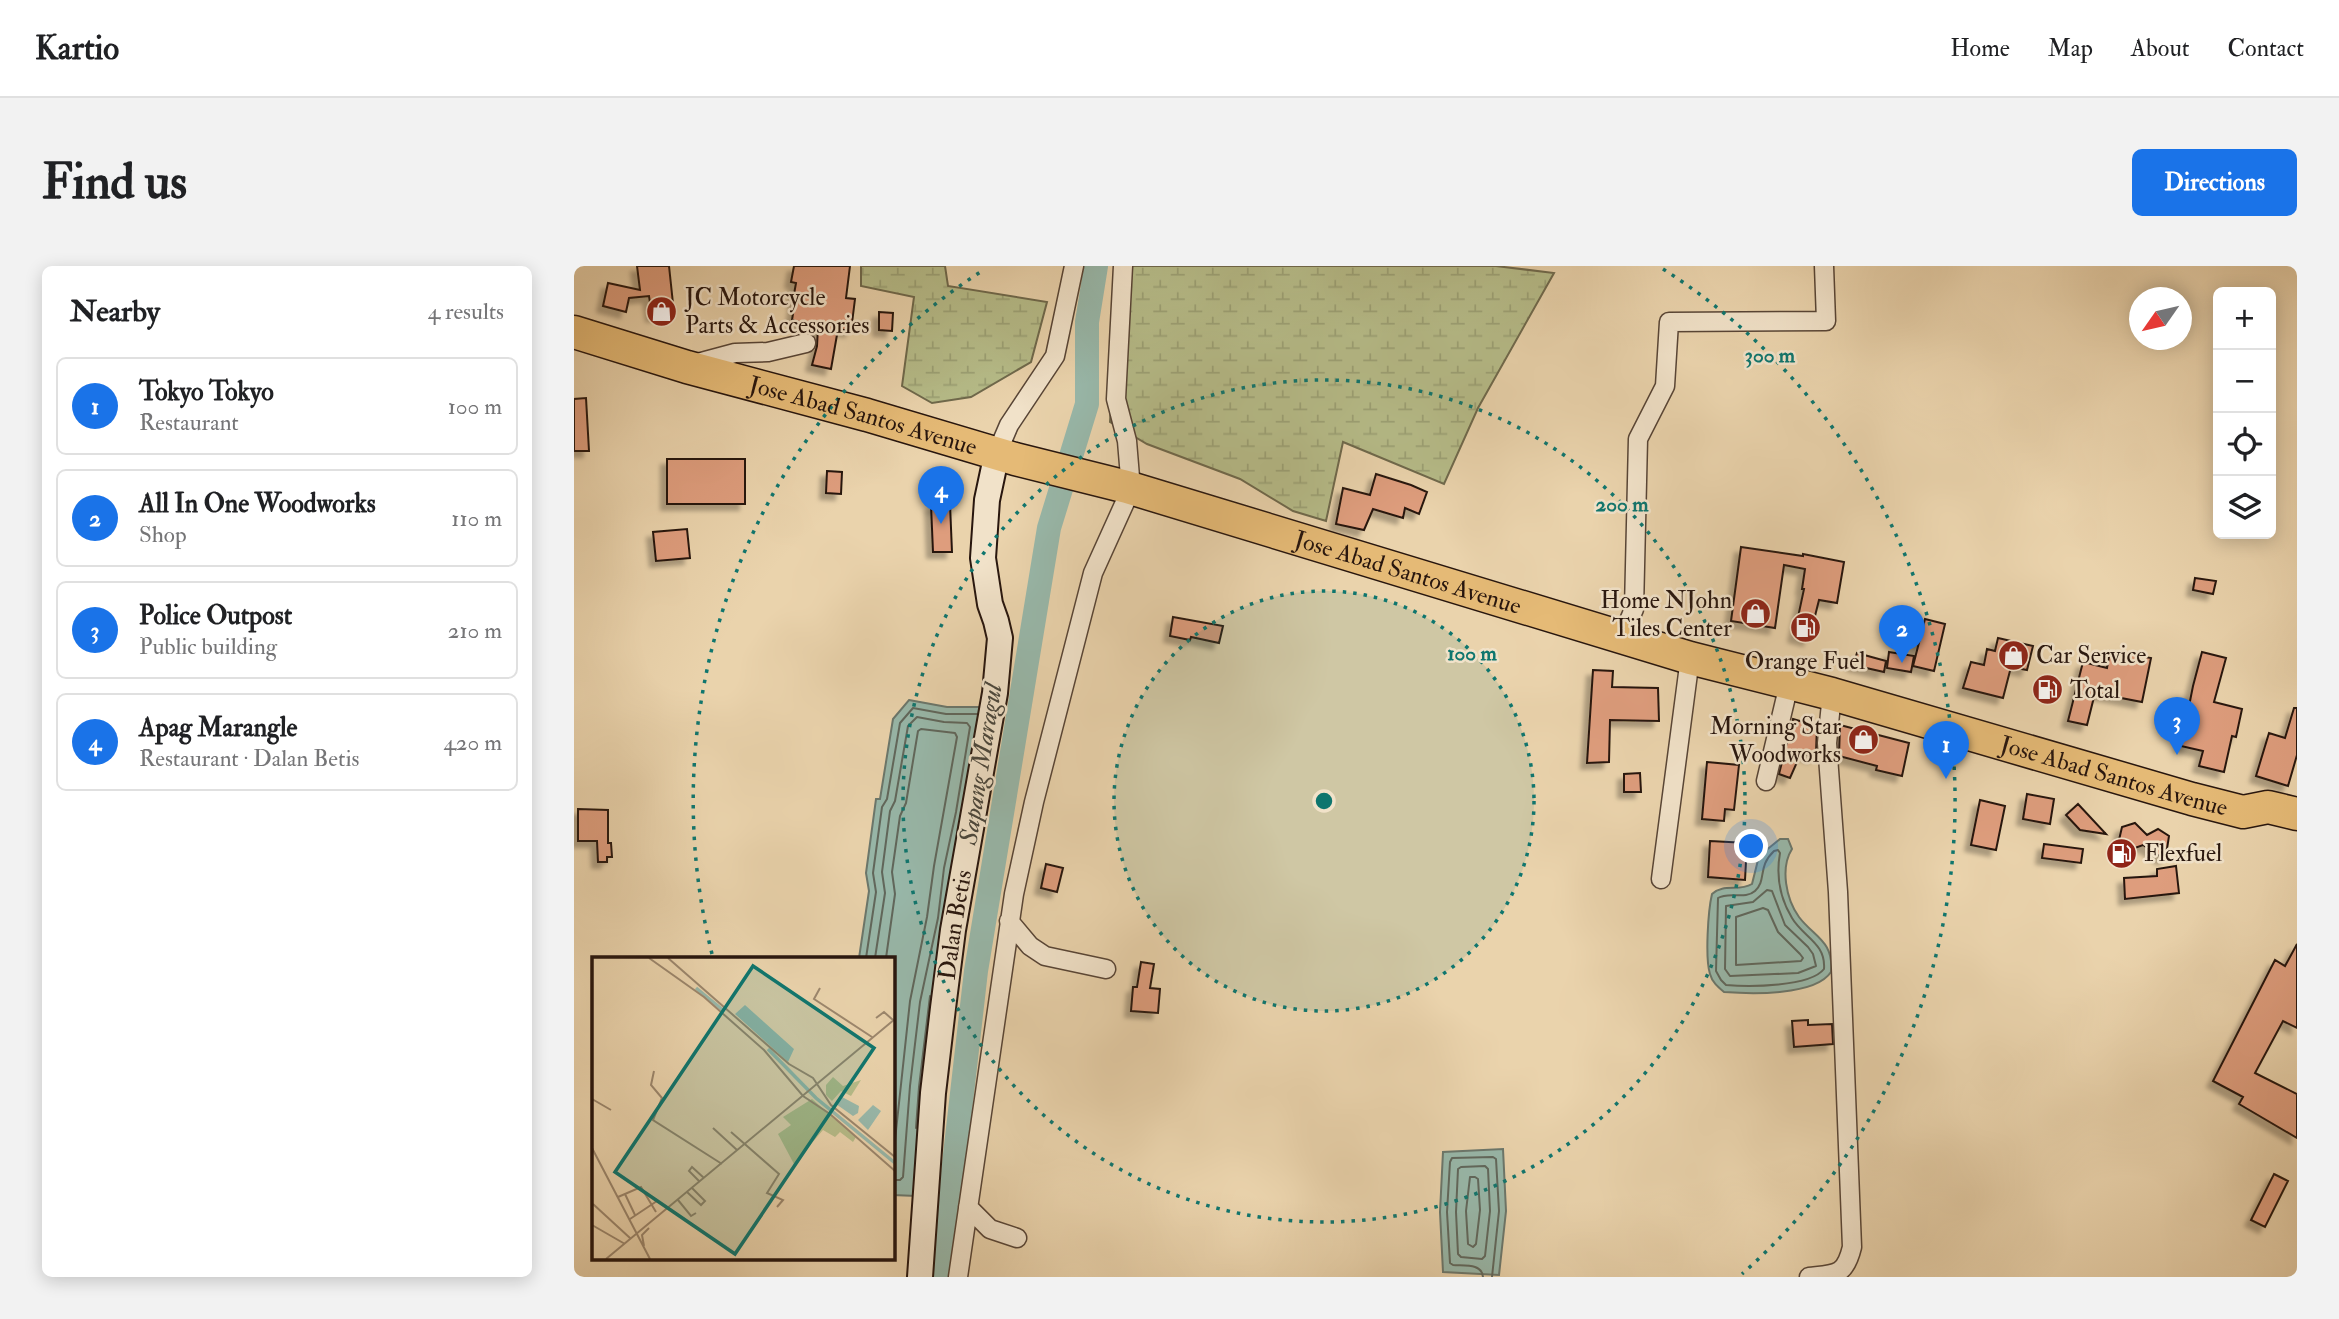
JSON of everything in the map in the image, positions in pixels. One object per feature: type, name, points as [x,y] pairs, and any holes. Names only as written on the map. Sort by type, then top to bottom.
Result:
[{"type":"highway","name":"Jose Abad Santos Avenue","points":[[574,332],[1006,456],[1129,488],[1690,658],[1832,694],[2243,812],[2260,825],[2297,837]]},
{"type":"highway","name":"Jose Abad Santos Avenue","points":[[2243,812],[2268,807],[2297,814]]},
{"type":"street","points":[[1006,456],[1009,425],[1055,356],[1073,266]]},
{"type":"street","points":[[958,1277],[1009,921],[1034,802],[1093,573],[1129,488],[1127,441],[1116,399],[1123,266]]},
{"type":"street","points":[[1622,637],[1634,609],[1638,439],[1665,386],[1669,322],[1826,321],[1824,266]]},
{"type":"street","points":[[687,366],[735,353],[768,352],[806,343]]},
{"type":"street","name":"Dalan Betis","points":[[920,1277],[933,1093],[944,995],[957,903],[995,693],[999,652],[1000,638],[990,604],[982,558],[987,500],[1006,456]]},
{"type":"street","points":[[1661,879],[1690,658]]},
{"type":"street","points":[[1766,781],[1789,684]]},
{"type":"street","points":[[1809,1277],[1836,1274],[1845,1268],[1853,1248],[1838,892],[1827,743],[1832,694]]},
{"type":"street","points":[[1009,921],[1030,946],[1045,956],[1106,969]]},
{"type":"street","points":[[968,1207],[990,1229],[1017,1238]]},
{"type":"green space","points":[[861,266],[945,266],[948,286],[1047,302],[1031,362],[971,397],[932,403],[902,386],[914,297],[861,286]]},
{"type":"green space","points":[[1128,266],[1496,266],[1554,273],[1478,408],[1444,484],[1343,442],[1326,521],[1293,511],[1240,479],[1147,444],[1110,422],[1113,364]]},
{"type":"water","points":[[909,700],[947,707],[989,707],[916,1196],[894,1195],[894,957],[859,957],[869,891],[866,873],[876,799],[880,799],[893,719]]},
{"type":"water","points":[[1780,839],[1788,839],[1792,849],[1786,865],[1786,883],[1794,910],[1826,946],[1831,972],[1811,986],[1782,992],[1724,992],[1712,979],[1708,967],[1712,894],[1721,889],[1752,884],[1759,856]]},
{"type":"water","points":[[1503,1149],[1506,1211],[1499,1275],[1443,1272],[1440,1212],[1443,1152]]},
{"type":"building","points":[[637,266],[669,266],[674,313],[652,316],[649,296],[629,298],[626,312],[603,306],[608,283],[640,290]]},
{"type":"building","points":[[794,266],[850,266],[846,298],[855,299],[851,331],[838,329],[831,369],[812,365],[818,327],[792,320],[796,283],[791,282]]},
{"type":"building","points":[[879,312],[893,313],[892,331],[879,330]]},
{"type":"building","points":[[586,398],[589,451],[574,451],[574,399]]},
{"type":"building","points":[[667,459],[745,459],[745,504],[667,504]]},
{"type":"building","points":[[827,471],[842,472],[841,494],[826,493]]},
{"type":"building","points":[[1376,474],[1427,492],[1419,514],[1405,508],[1403,518],[1373,509],[1364,530],[1336,524],[1343,488],[1370,495]]},
{"type":"building","points":[[950,504],[952,552],[933,552],[931,505]]},
{"type":"building","points":[[687,529],[690,558],[656,561],[653,532]]},
{"type":"building","points":[[1741,547],[1844,562],[1837,603],[1819,600],[1809,640],[1794,636],[1804,589],[1805,569],[1784,565],[1775,628],[1731,621]]},
{"type":"building","points":[[2195,578],[2216,581],[2213,594],[2193,590]]},
{"type":"building","points":[[1173,617],[1223,626],[1219,643],[1170,636]]},
{"type":"building","points":[[1925,619],[1945,624],[1934,671],[1913,666]]},
{"type":"building","points":[[1998,638],[2033,646],[2027,670],[2011,667],[2003,698],[1963,688],[1971,662],[1984,665],[1987,649],[1995,651]]},
{"type":"building","points":[[2110,651],[2151,658],[2142,702],[2095,693],[2087,725],[2068,721],[2083,662],[2107,668]]},
{"type":"building","points":[[1889,652],[1914,656],[1911,672],[1887,668]]},
{"type":"building","points":[[2202,652],[2226,658],[2214,702],[2242,709],[2236,737],[2232,736],[2224,772],[2199,766],[2203,751],[2181,746]]},
{"type":"building","points":[[1857,653],[1886,661],[1884,672],[1853,665]]},
{"type":"building","points":[[1593,670],[1613,671],[1612,687],[1658,688],[1659,721],[1610,720],[1609,762],[1587,763]]},
{"type":"building","points":[[2294,708],[2297,708],[2297,755],[2288,786],[2256,776],[2269,733],[2285,738]]},
{"type":"building","points":[[1793,719],[1817,726],[1816,752],[1814,757],[1801,753],[1790,778],[1779,774]]},
{"type":"building","points":[[1840,725],[1909,743],[1902,776],[1876,770],[1877,766],[1839,756]]},
{"type":"building","points":[[1707,762],[1739,765],[1734,810],[1725,809],[1724,821],[1702,819]]},
{"type":"building","points":[[1640,773],[1641,792],[1624,792],[1624,774]]},
{"type":"building","points":[[2027,794],[2054,799],[2050,824],[2023,819]]},
{"type":"building","points":[[1980,800],[2005,806],[1996,850],[1971,845]]},
{"type":"building","points":[[2078,804],[2106,834],[2080,830],[2066,815]]},
{"type":"building","points":[[578,809],[608,810],[608,843],[611,843],[612,857],[607,857],[607,862],[598,862],[597,841],[578,841]]},
{"type":"building","points":[[2135,823],[2147,835],[2158,829],[2169,836],[2167,849],[2164,850],[2168,854],[2164,859],[2143,845],[2129,850],[2119,840],[2122,827]]},
{"type":"building","points":[[1710,841],[1747,843],[1745,880],[1708,877]]},
{"type":"building","points":[[2044,844],[2083,849],[2081,863],[2042,858]]},
{"type":"building","points":[[1046,864],[1063,868],[1057,892],[1041,888]]},
{"type":"building","points":[[2176,866],[2179,893],[2125,899],[2124,878],[2157,876],[2157,869]]},
{"type":"building","points":[[2297,944],[2297,1028],[2283,1021],[2255,1073],[2297,1094],[2297,1138],[2239,1104],[2243,1097],[2213,1081],[2275,960],[2285,966]]},
{"type":"building","points":[[1141,962],[1154,964],[1150,988],[1160,989],[1158,1013],[1131,1011],[1133,987],[1137,987]]},
{"type":"building","points":[[1808,1020],[1808,1025],[1832,1024],[1833,1044],[1794,1047],[1792,1021]]},
{"type":"building","points":[[2274,1174],[2288,1181],[2265,1227],[2251,1220]]},
{"type":"waterway","name":"Sapang Maragul","points":[[941,1277],[976,971],[1049,528],[1087,404],[1087,322],[1096,266]]},
{"type":"place","name":"JC Motorcycle Parts & Accessories","points":[[662,311]]},
{"type":"place","name":"Apag Marangle","points":[[941,524]]},
{"type":"place","name":"Home NJohn Tiles Center","points":[[1755,614]]},
{"type":"place","name":"Orange Fuel","points":[[1805,627]]},
{"type":"place","name":"Car Service","points":[[2013,655]]},
{"type":"place","name":"All In One Woodworks","points":[[1902,663]]},
{"type":"place","name":"Total","points":[[2047,690]]},
{"type":"place","name":"Morning Star Woodworks","points":[[1864,740]]},
{"type":"place","name":"Police Outpost","points":[[2177,755]]},
{"type":"place","name":"Tokyo Tokyo","points":[[1946,779]]},
{"type":"place","name":"Flexfuel","points":[[2121,853]]}]
